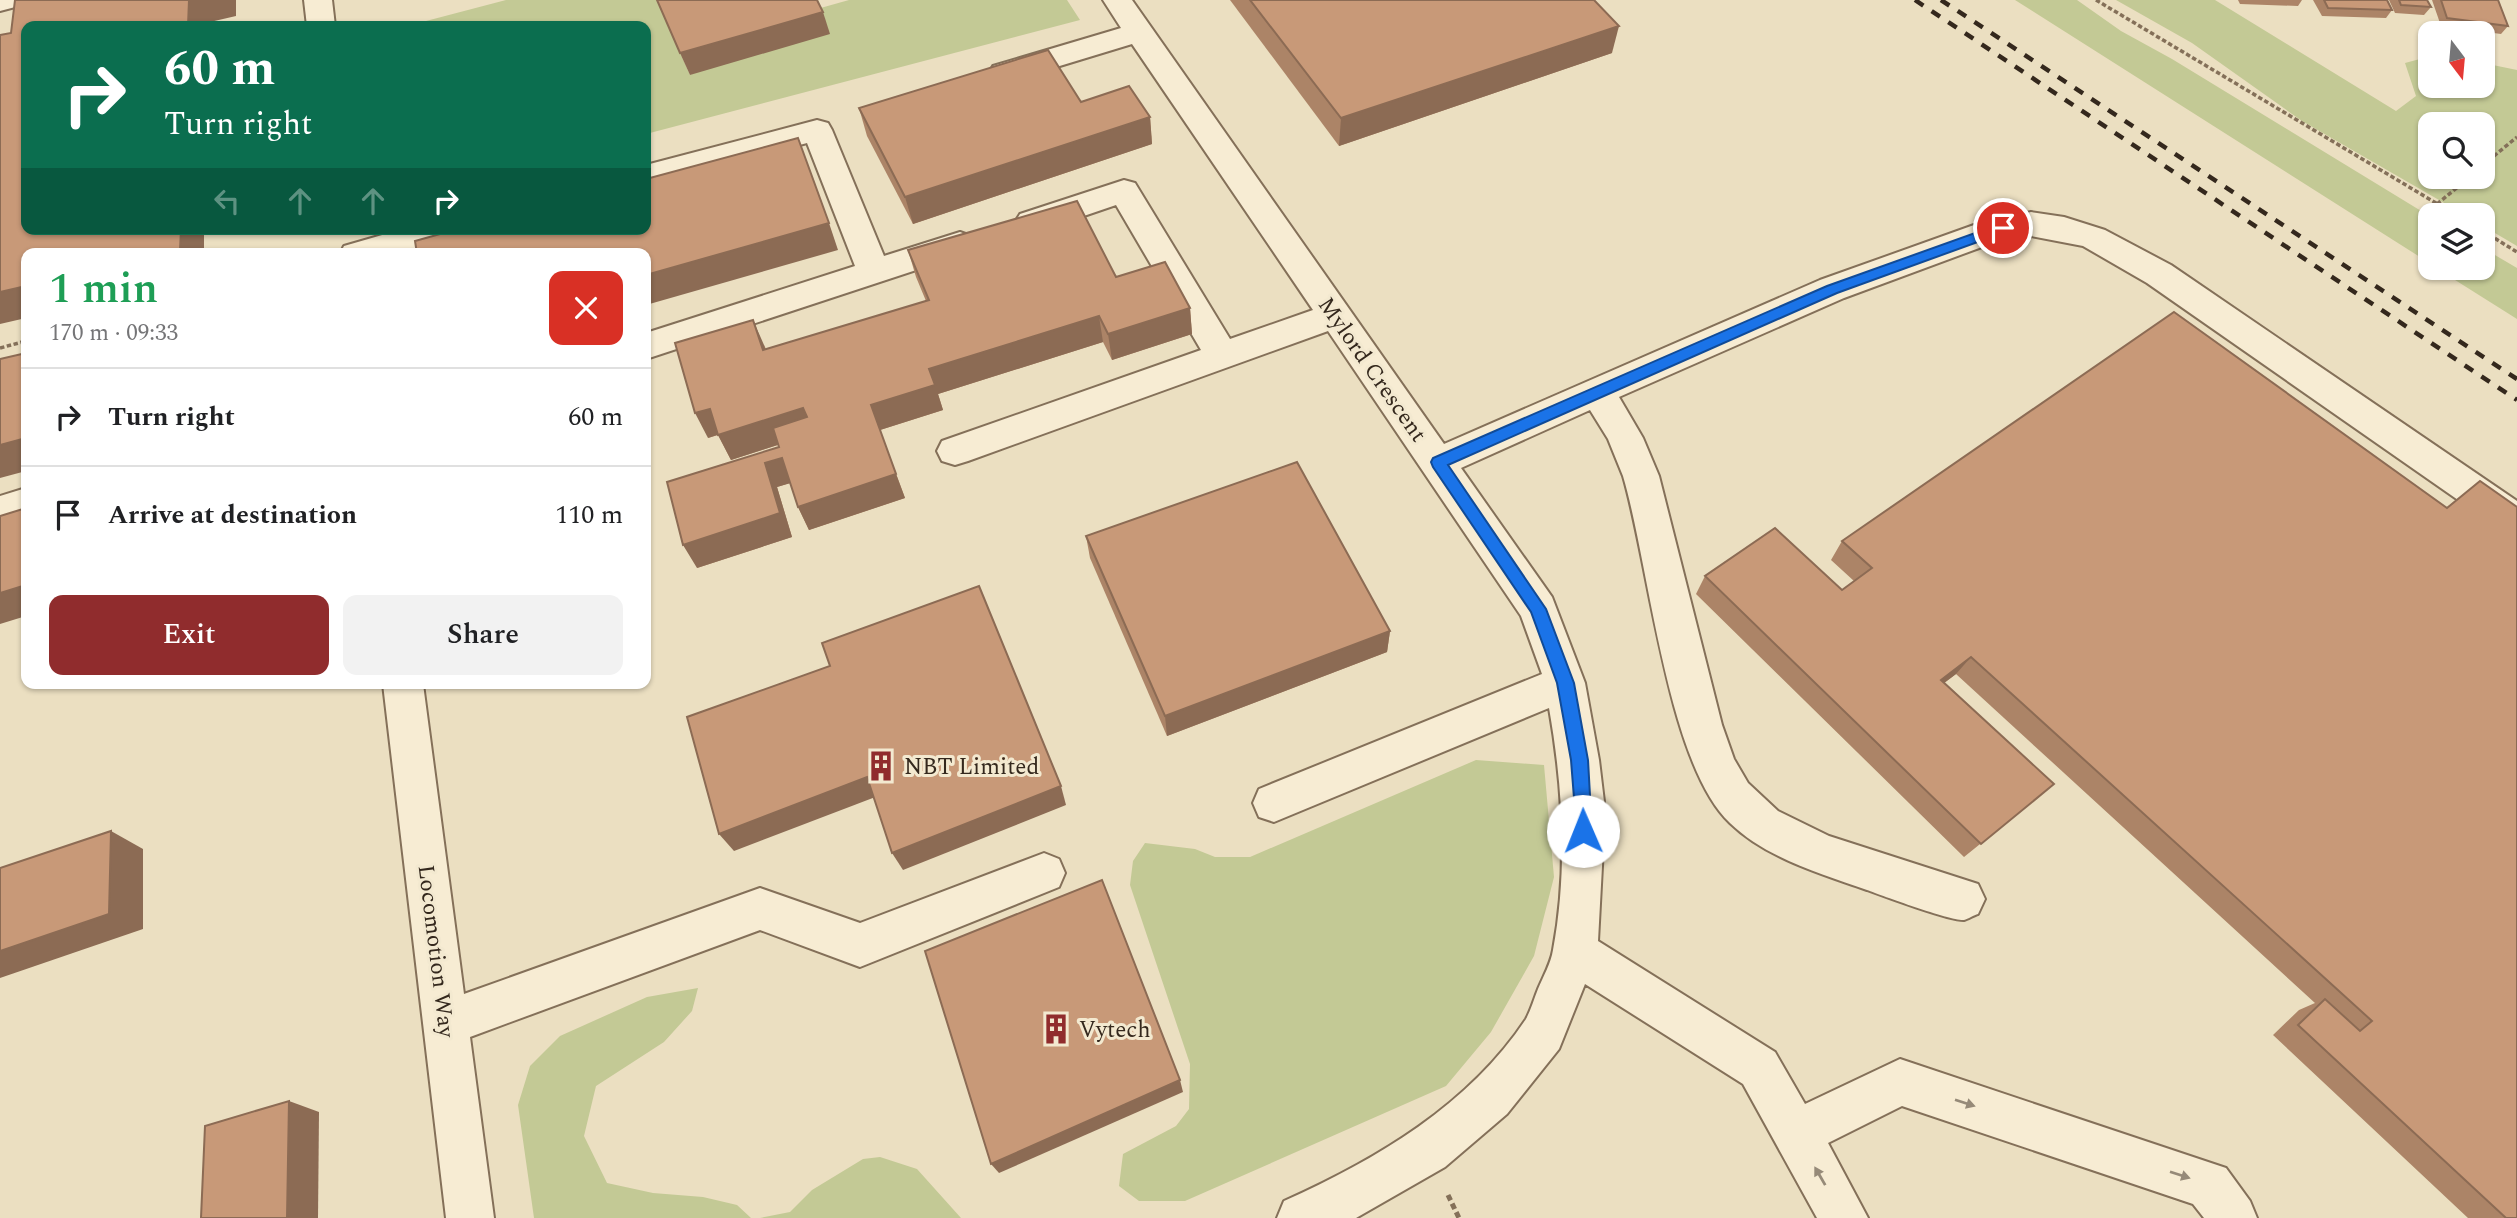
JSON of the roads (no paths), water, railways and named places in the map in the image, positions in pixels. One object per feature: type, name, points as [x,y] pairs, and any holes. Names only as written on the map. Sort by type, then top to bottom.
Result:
[{"type":"street","points":[[0,2],[9,0]]},
{"type":"street","points":[[318,0],[320,21]]},
{"type":"street","name":"Mylord Crescent","points":[[1117,0],[1538,609],[1565,683],[1579,760],[1584,810],[1575,952],[1543,1033],[1491,1098],[1428,1150],[1341,1200],[1301,1218]]},
{"type":"street","points":[[978,81],[1139,32]]},
{"type":"street","points":[[651,175],[817,130],[874,272]]},
{"type":"street","points":[[651,344],[1124,191],[1222,356]]},
{"type":"street","points":[[1438,462],[1832,289],[1985,233],[2031,224],[2094,237],[2159,274],[2517,520]]},
{"type":"street","points":[[378,248],[424,235]]},
{"type":"street","points":[[955,451],[1336,315]]},
{"type":"street","points":[[1598,394],[1617,422],[1633,456],[1652,516],[1685,668],[1706,741],[1724,783],[1745,810],[1790,840],[1872,871],[1963,899]]},
{"type":"street","points":[[0,511],[21,505]]},
{"type":"street","points":[[1274,803],[1565,683]]},
{"type":"street","name":"Locomotion Way","points":[[404,689],[470,1218]]},
{"type":"street","points":[[446,1023],[760,909],[860,945],[1045,873]]},
{"type":"street","points":[[1575,952],[1759,1069],[1844,1218]]},
{"type":"street","points":[[1796,1134],[1900,1082],[2209,1185],[2233,1218]]},
{"type":"railway","points":[[1915,0],[2517,400]]},
{"type":"railway","points":[[1941,0],[2517,379]]},
{"type":"place","name":"NBT Limited","points":[[881,766]]},
{"type":"place","name":"Vytech","points":[[1056,1029]]}]
